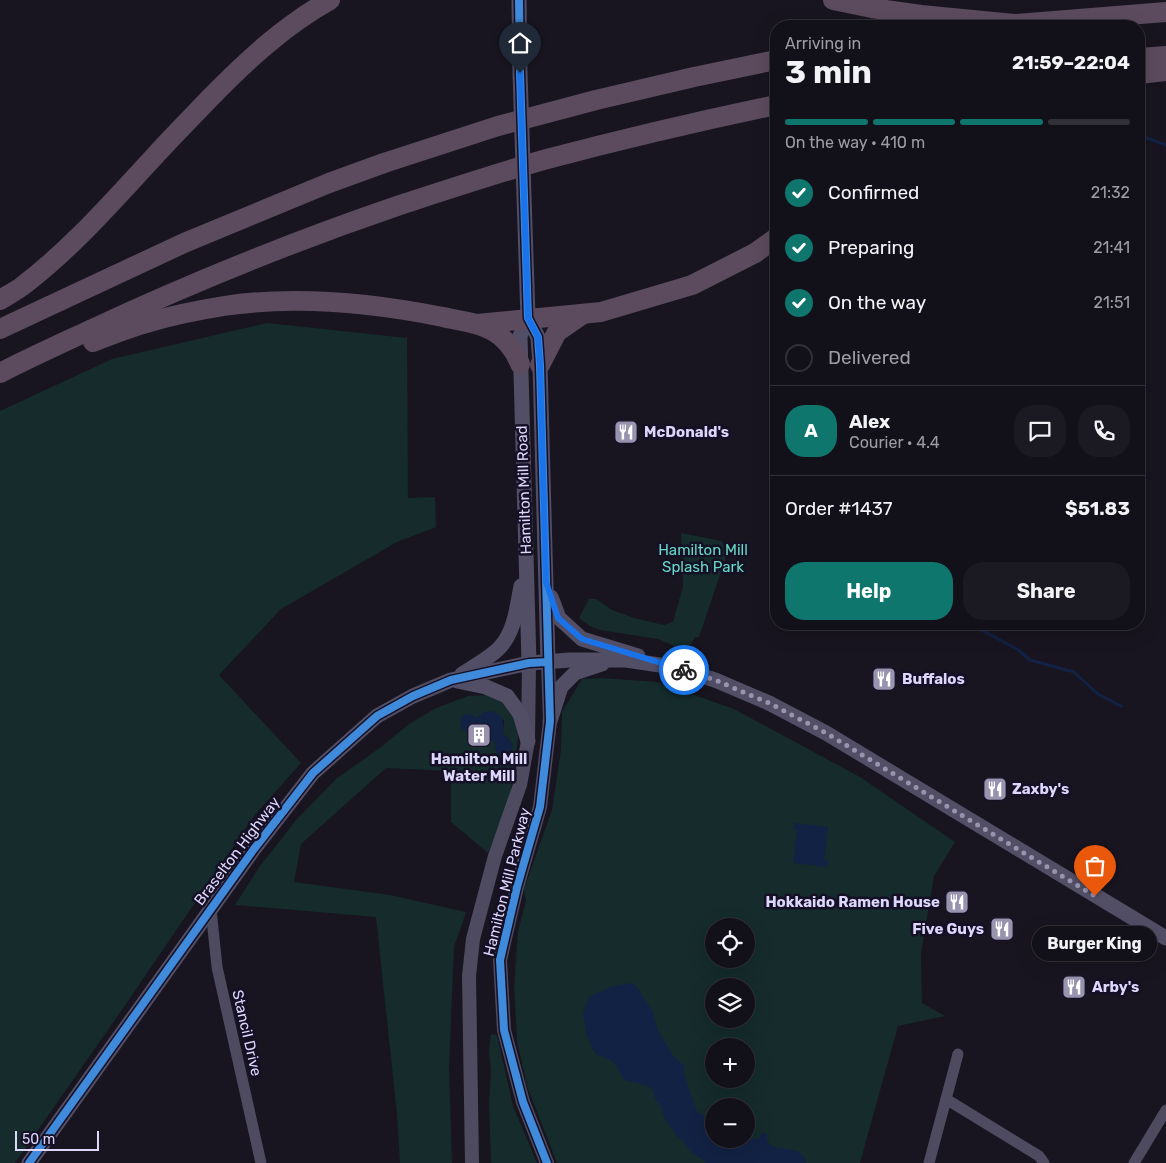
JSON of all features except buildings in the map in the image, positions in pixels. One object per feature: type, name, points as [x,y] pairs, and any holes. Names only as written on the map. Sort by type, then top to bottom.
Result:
[{"type":"highway","points":[[0,300],[24,285],[59,256],[94,222],[154,156],[264,46],[330,0]]},
{"type":"highway","points":[[833,0],[872,8],[973,20]]},
{"type":"highway","points":[[1065,20],[1166,12]]},
{"type":"highway","points":[[1145,58],[1166,56]]},
{"type":"highway","points":[[0,329],[184,242],[347,176],[498,126],[596,100],[770,61]]},
{"type":"highway","points":[[1145,73],[1166,71]]},
{"type":"highway","points":[[5,370],[195,283],[268,252],[352,221],[546,160],[685,124],[770,106]]},
{"type":"highway","points":[[477,324],[601,312],[692,284],[755,253],[770,242]]},
{"type":"highway","points":[[5,370],[48,363],[88,344],[149,322],[223,306],[262,301],[355,304],[416,312],[477,324],[491,330],[530,364],[558,332],[583,314]]},
{"type":"main road","name":"Hamilton Mill Road","points":[[519,0],[528,318],[538,337],[530,364],[526,565],[529,663]]},
{"type":"main road","name":"Hamilton Mill Road","points":[[530,364],[546,582],[548,662]]},
{"type":"main road","points":[[451,680],[480,663],[501,647],[511,631],[526,565]]},
{"type":"main road","points":[[546,582],[558,618],[582,639],[674,667]]},
{"type":"main road","name":"Braselton Highway","points":[[29,1163],[211,908],[313,773],[377,716],[414,696],[451,680],[529,663],[570,660],[626,660],[674,667],[715,680],[769,703],[826,733],[1166,938]]},
{"type":"main road","points":[[550,721],[561,687],[575,673],[614,660]]},
{"type":"main road","points":[[451,680],[486,687],[506,696],[520,714],[528,741]]},
{"type":"street","name":"Hamilton Mill Parkway","points":[[547,1163],[523,1102],[504,1030],[500,960],[517,887],[540,807],[550,721],[548,662]]},
{"type":"street","name":"Hamilton Mill Parkway","points":[[472,1163],[469,976],[473,939],[495,856],[520,785],[528,741],[529,663]]},
{"type":"street","name":"Stancil Drive","points":[[211,908],[216,967],[261,1163]]},
{"type":"street","points":[[929,1163],[958,1054]]},
{"type":"street","points":[[946,1099],[1040,1156],[1044,1163]]},
{"type":"street","points":[[1134,1163],[1166,1110]]},
{"type":"green space","points":[[267,323],[407,338],[408,498],[435,497],[436,527],[397,542],[281,609],[219,675],[301,763],[254,816],[15,1163],[0,1163],[0,411],[112,359]]},
{"type":"green space","name":"Hamilton Mill Splash Park","points":[[681,533],[722,541],[726,551],[726,557],[699,637],[695,637],[691,644],[685,648],[679,648],[658,639],[600,630],[579,618],[589,599],[596,599],[612,610],[634,618],[664,625],[673,622],[683,586]]},
{"type":"green space","points":[[602,678],[657,682],[734,709],[860,777],[955,842],[934,876],[921,953],[922,1003],[945,1016],[898,1026],[860,1163],[557,1163],[527,1086],[517,1040],[514,987],[518,931],[526,901],[524,889],[552,810],[561,750],[562,712],[582,679]]},
{"type":"green space","points":[[490,695],[504,699],[514,712],[519,732],[510,796],[488,853],[451,822],[451,771],[386,768],[301,844],[294,882],[390,895],[466,912],[454,947],[449,1067],[452,1163],[400,1163],[397,1114],[376,917],[235,905],[260,866],[297,819],[336,779],[381,747],[409,724],[436,708],[468,696]],"holes":[[[484,712],[504,720],[503,734],[510,740],[495,744],[493,740],[466,732],[475,717],[479,717]]]},
{"type":"green space","points":[[491,1034],[497,1035],[513,1106],[537,1163],[491,1163],[489,1104],[491,1071],[489,1050]]},
{"type":"water","points":[[492,711],[501,717],[503,734],[513,743],[512,753],[510,754],[500,755],[496,753],[493,740],[483,741],[477,735],[464,731],[461,727],[461,717],[469,714],[479,717],[484,712]]},
{"type":"water","points":[[795,823],[828,827],[824,860],[828,861],[827,867],[793,863],[797,830],[794,829]]},
{"type":"water","points":[[631,983],[637,987],[653,1013],[658,1031],[672,1054],[685,1067],[683,1070],[696,1110],[705,1116],[705,1148],[755,1148],[755,1139],[758,1139],[763,1132],[767,1134],[769,1144],[799,1152],[805,1158],[806,1163],[705,1163],[693,1154],[664,1117],[653,1090],[650,1087],[635,1082],[626,1081],[616,1065],[609,1059],[596,1054],[592,1048],[583,1015],[589,997],[611,987]]},
{"type":"waterway","points":[[1145,137],[1166,145]]},
{"type":"waterway","points":[[981,630],[1017,649],[1030,660],[1074,672],[1098,694],[1121,706]]},
{"type":"cycle path","points":[[519,0],[528,318],[538,337],[540,365],[550,721],[540,807],[517,887],[500,960],[504,1030],[523,1102],[547,1163]]},
{"type":"cycle path","points":[[29,1163],[254,849],[313,773],[377,716],[413,696],[451,680],[529,663],[548,662]]},
{"type":"way so far","points":[[684,670],[715,680],[769,703],[826,733],[1095,896]]},
{"type":"place","name":"McDonald's","points":[[626,432]]},
{"type":"place","name":"Buffalos","points":[[884,679]]},
{"type":"place","name":"Hamilton Mill Water Mill","points":[[479,735]]},
{"type":"place","name":"Zaxby's","points":[[995,789]]},
{"type":"place","name":"Burger King","points":[[1095,896]]},
{"type":"place","name":"Hokkaido Ramen House","points":[[957,902]]},
{"type":"place","name":"Five Guys","points":[[1002,929]]},
{"type":"place","name":"Arby's","points":[[1074,987]]},
{"type":"route","points":[[520,73],[528,318],[538,337],[540,365],[546,582],[558,618],[582,639],[684,670]]}]
